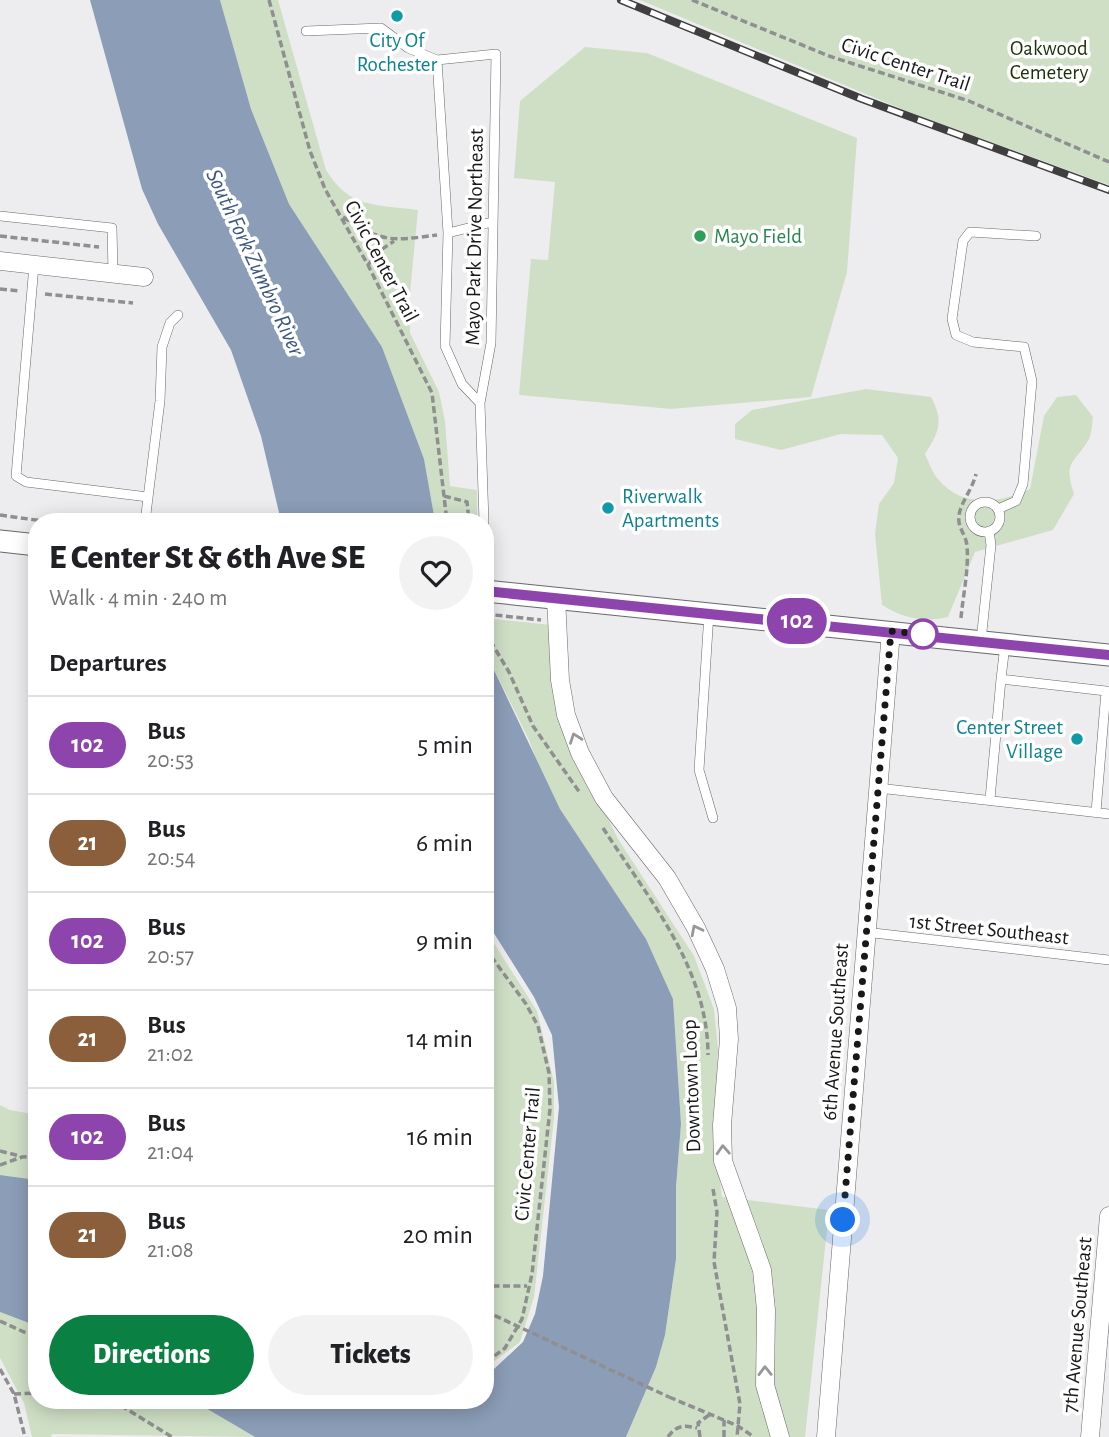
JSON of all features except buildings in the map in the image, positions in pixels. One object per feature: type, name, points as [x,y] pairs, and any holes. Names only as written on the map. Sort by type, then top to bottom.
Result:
[{"type":"street","points":[[0,261],[144,277]]},
{"type":"street","points":[[0,541],[28,544]]},
{"type":"street","points":[[494,592],[1109,655]]},
{"type":"street","points":[[556,598],[559,680],[566,715],[580,753],[604,798],[667,878],[696,928],[715,969],[727,1008],[729,1039],[722,1125],[723,1161],[762,1270],[766,1310],[765,1385],[780,1437]]},
{"type":"street","name":"6th Avenue Southeast","points":[[826,1437],[891,631]]},
{"type":"street","name":"7th Avenue Southeast","points":[[1090,1437],[1109,1216]]},
{"type":"lane","points":[[306,31],[381,28],[408,48],[437,60],[448,233],[445,346],[462,384],[480,403]]},
{"type":"lane","name":"Mayo Park Drive Northeast","points":[[437,60],[496,54],[491,343],[480,403],[484,513]]},
{"type":"lane","points":[[0,216],[113,228],[113,273]]},
{"type":"lane","points":[[448,233],[492,222]]},
{"type":"lane","points":[[998,509],[1016,501],[1023,484],[1032,381],[1024,347],[973,342],[956,335],[952,320],[963,240],[970,232],[1036,236]]},
{"type":"lane","points":[[34,264],[16,476],[26,482],[148,498]]},
{"type":"lane","points":[[146,513],[162,347],[170,323],[178,315]]},
{"type":"lane","points":[[985,502],[998,509],[998,524],[989,531],[981,531],[973,526],[971,513],[976,505],[985,502]]},
{"type":"lane","points":[[981,641],[991,545],[989,531]]},
{"type":"lane","points":[[709,613],[699,769],[703,794],[712,818]]},
{"type":"lane","points":[[990,799],[1005,644]]},
{"type":"lane","points":[[1001,679],[1105,691],[1096,812]]},
{"type":"lane","points":[[877,788],[1109,814]]},
{"type":"lane","name":"1st Street Southeast","points":[[865,932],[1109,960]]},
{"type":"path","name":"Civic Center Trail","points":[[269,0],[310,150],[325,189],[368,265],[432,393],[446,513]]},
{"type":"path","name":"Civic Center Trail","points":[[692,0],[829,56],[969,101],[1109,162]]},
{"type":"path","points":[[341,216],[381,238],[394,241],[448,233]]},
{"type":"path","points":[[0,236],[113,248]]},
{"type":"path","points":[[368,265],[378,252],[394,241]]},
{"type":"path","points":[[0,289],[133,303]]},
{"type":"path","points":[[961,618],[967,545],[959,529],[958,518],[961,506],[971,494],[976,474]]},
{"type":"path","points":[[444,496],[467,502],[468,513]]},
{"type":"path","points":[[0,516],[28,519]]},
{"type":"path","points":[[494,615],[546,620]]},
{"type":"path","points":[[494,647],[509,672],[533,726],[580,793]]},
{"type":"path","name":"Downtown Loop","points":[[603,827],[660,911],[703,1002],[708,1060]]},
{"type":"path","name":"Civic Center Trail","points":[[494,960],[526,1004],[538,1026],[549,1073],[550,1109],[532,1274],[527,1286],[522,1319],[505,1348],[494,1356]]},
{"type":"path","points":[[0,1151],[22,1157]]},
{"type":"path","points":[[0,1165],[28,1157]]},
{"type":"path","name":"Downtown Loop","points":[[711,1180],[717,1212],[714,1262],[740,1404],[737,1437]]},
{"type":"path","points":[[494,1286],[527,1286]]},
{"type":"path","points":[[494,1315],[669,1397],[738,1426],[754,1437]]},
{"type":"path","points":[[0,1321],[28,1334]]},
{"type":"path","points":[[0,1369],[13,1394],[25,1437]]},
{"type":"path","points":[[13,1394],[28,1393]]},
{"type":"path","points":[[126,1409],[172,1437]]},
{"type":"path","points":[[700,1437],[697,1428],[700,1419],[710,1415]]},
{"type":"path","points":[[724,1420],[724,1437]]},
{"type":"path","points":[[668,1437],[675,1428],[683,1425],[697,1428]]},
{"type":"green space","points":[[220,0],[278,0],[326,170],[344,192],[354,198],[376,205],[418,210],[409,303],[410,333],[439,392],[445,421],[450,486],[477,490],[477,513],[434,513],[424,459],[382,347],[289,204],[251,109]]},
{"type":"green space","name":"Oakwood Cemetery","points":[[640,0],[1109,0],[1109,185],[904,110]]},
{"type":"green space","name":"Mayo Field","points":[[585,47],[647,53],[857,138],[847,272],[811,397],[671,409],[519,395],[531,259],[548,260],[555,182],[514,178],[520,101]]},
{"type":"green space","points":[[866,389],[931,397],[939,420],[934,439],[925,454],[932,471],[948,489],[970,499],[1006,498],[1030,489],[1044,416],[1057,397],[1076,395],[1093,417],[1089,439],[1070,469],[1074,494],[1053,530],[975,552],[948,617],[914,618],[882,605],[875,534],[879,504],[894,483],[898,458],[882,435],[841,434],[781,450],[735,439],[735,424],[752,410]]},
{"type":"green space","points":[[494,619],[551,625],[550,669],[559,717],[618,839],[694,956],[714,1009],[718,1048],[715,1144],[722,1197],[829,1210],[805,1437],[626,1437],[656,1367],[665,1335],[676,1259],[676,1187],[681,1124],[673,999],[646,939],[560,809],[540,770],[529,740],[494,669]]},
{"type":"green space","points":[[494,943],[537,1011],[554,1082],[554,1118],[534,1297],[520,1342],[494,1361]]},
{"type":"green space","points":[[0,1105],[28,1113],[28,1179],[0,1175]]},
{"type":"green space","points":[[0,1312],[28,1323],[28,1409],[207,1409],[255,1437],[52,1434],[51,1437],[32,1437],[24,1403],[0,1358]]},
{"type":"water","name":"South Fork Zumbro River","points":[[90,0],[220,0],[251,109],[289,204],[382,347],[424,459],[434,513],[279,513],[261,436],[231,350],[158,224],[142,189]]},
{"type":"water","points":[[494,670],[560,809],[646,939],[673,999],[681,1124],[676,1187],[676,1259],[665,1335],[656,1367],[626,1437],[255,1437],[207,1409],[494,1409],[494,1369],[523,1342],[535,1314],[543,1276],[559,1107],[552,1035],[534,997],[494,933]]},
{"type":"water","points":[[0,1175],[28,1179],[28,1323],[0,1312]]},
{"type":"railway","points":[[621,0],[862,99],[1109,190]]},
{"type":"bus line","name":"102","points":[[494,592],[868,628],[1109,655]]},
{"type":"place","name":"City Of Rochester","points":[[397,16]]},
{"type":"place","name":"Mayo Field","points":[[700,236]]},
{"type":"place","name":"Riverwalk Apartments","points":[[608,508]]},
{"type":"place","name":"Center Street Village","points":[[1077,739]]},
{"type":"route","points":[[843,1220],[891,631],[934,636],[923,634]]}]
